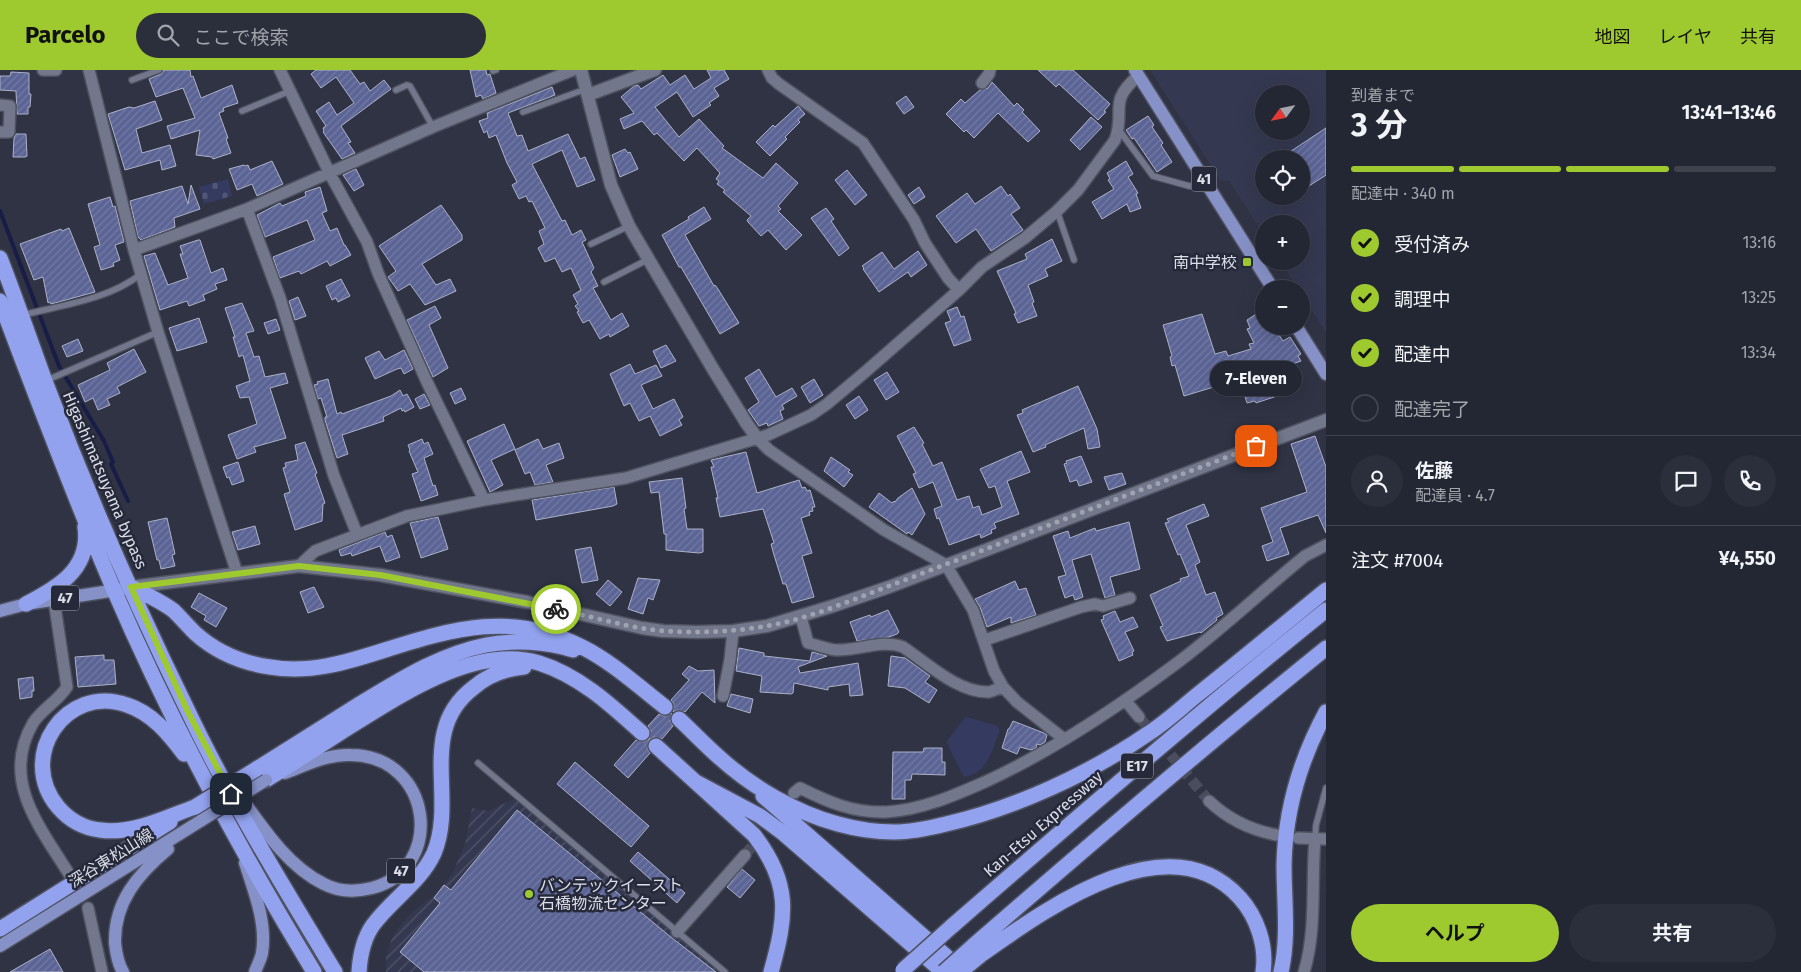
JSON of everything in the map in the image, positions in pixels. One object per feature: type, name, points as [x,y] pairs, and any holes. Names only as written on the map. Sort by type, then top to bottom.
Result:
[{"type":"highway","name":"Higashimatsuyama bypass","points":[[0,258],[45,381],[93,500],[187,710],[250,828],[335,972]]},
{"type":"highway","name":"Higashimatsuyama bypass","points":[[0,301],[115,591],[177,725],[206,782],[309,970]]},
{"type":"highway","points":[[26,604],[55,589],[75,568],[82,557],[84,549],[86,534],[84,516]]},
{"type":"highway","points":[[131,587],[173,611],[196,633],[220,651],[247,662],[271,668],[298,669],[326,666],[354,660],[447,632],[503,625],[530,628],[556,635],[583,647],[664,707]]},
{"type":"highway","points":[[720,759],[777,798],[808,814],[837,824],[866,831],[895,832],[967,820],[1058,784],[1149,733],[1326,590]]},
{"type":"highway","name":"Kan-Etsu Expressway","points":[[901,971],[1214,700],[1326,610]]},
{"type":"highway","points":[[0,929],[199,814],[262,774],[402,679],[434,662],[486,645],[515,642],[568,648],[607,663]]},
{"type":"highway","name":"E17","points":[[944,972],[978,950],[1112,825],[1326,648]]},
{"type":"highway","points":[[262,774],[419,686],[469,665],[494,659],[538,662],[565,673],[605,700],[642,733]]},
{"type":"highway","points":[[359,972],[360,958],[373,926],[415,882],[426,868],[435,851],[441,810],[441,750],[444,729],[452,710],[465,694],[480,682],[495,673],[510,668],[545,669],[565,673]]},
{"type":"highway","points":[[199,814],[119,830],[100,830],[81,825],[65,815],[53,801],[46,785],[42,768],[43,751],[49,735],[60,721],[74,709],[91,702],[126,704],[142,711],[171,736],[206,782]]},
{"type":"highway","points":[[1281,972],[1286,936],[1284,865],[1289,811],[1304,757],[1326,712]]},
{"type":"highway","points":[[679,719],[720,759],[964,972]]},
{"type":"highway","points":[[656,746],[754,835],[766,851],[776,870],[782,891],[783,911],[780,937],[771,972]]},
{"type":"highway","points":[[696,782],[740,805],[782,833],[944,972]]},
{"type":"highway","points":[[960,972],[978,950],[1059,902],[1090,887],[1122,875],[1142,870],[1176,867],[1196,870],[1214,876],[1231,888],[1246,905],[1256,924],[1262,944],[1263,972]]},
{"type":"main road","name":"41","points":[[1136,73],[1267,280]]},
{"type":"main road","points":[[1302,335],[1326,374]]},
{"type":"main road","name":"47","points":[[0,611],[26,604],[131,587]]},
{"type":"main road","name":"47","points":[[212,760],[273,840],[307,874],[324,884],[343,891],[361,891],[378,887],[394,878],[407,865],[416,850],[421,831],[420,812],[414,793],[402,775],[388,764],[368,756],[350,755],[330,757],[262,774]]},
{"type":"main road","points":[[123,972],[116,951],[115,930],[118,912],[126,893],[199,814]]},
{"type":"main road","name":"深谷東松山線","points":[[0,946],[199,814]]},
{"type":"main road","points":[[238,840],[251,881],[263,934],[262,955],[255,972]]},
{"type":"street","points":[[43,70],[56,70]]},
{"type":"street","points":[[89,70],[134,250],[158,332],[237,573]]},
{"type":"street","points":[[280,70],[330,174],[367,242],[378,273],[427,382],[484,500]]},
{"type":"street","points":[[134,250],[248,210],[433,127],[573,70]]},
{"type":"street","points":[[581,70],[612,185],[628,226],[747,424],[769,450],[884,530],[946,565],[973,610],[985,640],[994,671],[1003,687],[1017,702],[1064,739]]},
{"type":"street","points":[[587,92],[655,70]]},
{"type":"street","points":[[768,70],[778,84],[863,144],[914,220],[925,243],[948,278],[959,290]]},
{"type":"street","points":[[982,83],[990,70]]},
{"type":"street","points":[[299,566],[315,551],[408,516],[484,500],[626,478],[768,435],[811,414],[827,404],[959,290],[982,267],[1025,238],[1078,190],[1115,140],[1119,130],[1118,107],[1121,95],[1136,73]]},
{"type":"street","points":[[0,105],[10,106],[9,132],[0,132]]},
{"type":"street","points":[[248,210],[280,298],[334,476],[357,534]]},
{"type":"street","points":[[131,587],[299,566],[398,578],[527,602],[642,628],[663,631],[733,631],[767,626],[801,617],[880,590],[1326,420]]},
{"type":"street","points":[[794,793],[800,788],[851,810],[886,812],[920,807],[953,796],[1020,766],[1126,700],[1178,662],[1304,556],[1326,545]]},
{"type":"street","points":[[985,640],[1081,607],[1095,604],[1103,606],[1130,598]]},
{"type":"street","points":[[54,600],[67,686],[63,693],[37,717],[32,726],[24,744],[19,776],[25,799],[69,874]]},
{"type":"street","points":[[801,617],[808,643],[834,650],[887,644],[897,645],[903,647],[965,688],[989,692],[1003,687]]},
{"type":"street","points":[[724,696],[733,631]]},
{"type":"street","points":[[1126,700],[1139,717]]},
{"type":"street","points":[[1209,801],[1237,823],[1258,831],[1277,834]]},
{"type":"street","points":[[1298,838],[1321,839],[1308,959],[1304,972]]},
{"type":"street","points":[[677,932],[745,855]]},
{"type":"street","points":[[88,908],[102,972]]},
{"type":"lane","points":[[132,80],[159,70]]},
{"type":"lane","points":[[396,90],[407,85],[410,86],[433,127]]},
{"type":"lane","points":[[242,111],[290,91]]},
{"type":"lane","points":[[523,112],[587,92]]},
{"type":"lane","points":[[1119,130],[1153,176],[1189,186],[1208,186]]},
{"type":"lane","points":[[1057,211],[1074,260]]},
{"type":"lane","points":[[591,244],[628,226]]},
{"type":"lane","points":[[604,282],[647,260]]},
{"type":"lane","points":[[22,315],[114,292],[141,274]]},
{"type":"lane","points":[[45,381],[158,332]]},
{"type":"lane","points":[[478,763],[725,972]]},
{"type":"lane","points":[[1321,839],[1316,825],[1326,788]]},
{"type":"shaded area","points":[[1150,70],[1326,70],[1326,332],[1310,308],[1310,280],[1292,280],[1286,270],[1310,270],[1310,215],[1255,215],[1255,221],[1229,181],[1220,180]]},
{"type":"shaded area","name":"バンテックイースト 石橋物流センター","points":[[516,798],[720,972],[386,972],[386,956],[393,935],[409,915],[433,896],[452,874],[465,844],[472,808],[488,811]]},
{"type":"green space","points":[[228,179],[232,196],[204,204],[199,187]]},
{"type":"green space","points":[[966,717],[995,725],[999,730],[991,755],[984,765],[976,773],[964,777],[947,741]]},
{"type":"building","points":[[164,70],[190,70],[191,77],[193,76],[201,98],[232,85],[238,103],[223,108],[224,111],[219,113],[231,153],[213,159],[212,157],[196,155],[200,130],[171,139],[167,126],[195,118],[183,88],[156,97],[149,79],[161,74]]},
{"type":"building","points":[[316,70],[350,70],[360,84],[364,82],[370,91],[384,80],[391,89],[341,126],[351,142],[348,143],[355,153],[342,159],[323,132],[323,128],[326,126],[316,111],[329,102],[337,115],[354,103],[336,77],[321,88],[311,74]]},
{"type":"building","points":[[470,70],[486,70],[487,75],[490,74],[496,93],[483,99],[481,95],[476,97]]},
{"type":"building","points":[[707,70],[724,70],[729,79],[714,88],[719,96],[709,103],[711,105],[693,117],[677,92],[655,107],[679,137],[699,119],[724,146],[722,148],[763,178],[776,163],[798,183],[778,206],[781,209],[778,211],[802,235],[786,250],[768,230],[761,236],[748,222],[747,220],[751,216],[723,192],[725,190],[717,184],[719,181],[716,179],[720,173],[697,148],[684,161],[657,133],[654,135],[642,121],[624,129],[620,119],[634,113],[621,97],[634,86],[638,85],[641,89],[663,75],[670,85],[685,75],[694,89],[711,78]]},
{"type":"building","points":[[1038,70],[1073,70],[1110,104],[1104,111],[1106,112],[1098,120],[1059,84],[1056,87]]},
{"type":"building","points":[[11,72],[29,73],[29,94],[31,94],[28,114],[17,114],[16,91],[0,90],[0,76],[10,76]]},
{"type":"building","points":[[992,82],[1014,106],[1017,103],[1024,110],[1022,112],[1040,131],[1028,142],[998,113],[974,138],[966,130],[964,132],[946,114],[961,99],[965,103],[980,90],[988,88]]},
{"type":"building","points":[[552,87],[555,95],[508,113],[517,136],[522,135],[528,151],[568,134],[580,159],[585,157],[595,180],[577,187],[562,150],[532,164],[562,221],[565,220],[572,235],[581,230],[586,240],[582,242],[594,268],[591,272],[598,286],[593,288],[611,320],[622,313],[629,326],[610,337],[609,334],[600,339],[589,320],[583,323],[577,312],[579,311],[575,306],[578,304],[573,295],[581,290],[571,268],[562,272],[555,258],[545,262],[538,248],[544,244],[539,231],[545,228],[532,201],[529,202],[526,196],[519,199],[512,185],[517,182],[496,135],[489,138],[487,131],[484,133],[479,121],[488,118],[487,113]]},
{"type":"building","points":[[906,96],[914,107],[904,114],[896,103]]},
{"type":"building","points":[[155,101],[162,120],[136,129],[142,153],[170,145],[176,166],[162,170],[160,160],[125,170],[108,114]]},
{"type":"building","points":[[798,106],[805,114],[785,137],[787,139],[770,156],[756,142],[773,125],[775,127]]},
{"type":"building","points":[[1148,116],[1154,125],[1152,127],[1163,143],[1161,145],[1172,162],[1157,172],[1134,138],[1132,139],[1126,130]]},
{"type":"building","points":[[1091,117],[1102,127],[1080,150],[1070,140]]},
{"type":"building","points":[[1326,128],[1326,175],[1310,185],[1310,150],[1293,150]]},
{"type":"building","points":[[16,134],[26,134],[27,156],[25,157],[13,157]]},
{"type":"building","points":[[625,149],[628,153],[630,152],[638,169],[620,177],[612,155]]},
{"type":"building","points":[[272,161],[283,184],[257,196],[252,184],[237,190],[229,169],[248,165],[250,170]]},
{"type":"building","points":[[1126,161],[1133,174],[1128,177],[1138,193],[1136,194],[1141,208],[1130,212],[1127,204],[1102,219],[1092,202],[1114,189],[1108,180],[1110,179],[1107,173]]},
{"type":"building","points":[[356,169],[364,185],[354,191],[343,175]]},
{"type":"building","points":[[847,170],[867,195],[855,205],[835,180]]},
{"type":"building","points":[[191,185],[200,209],[174,218],[175,227],[141,240],[138,237],[130,201],[182,186],[188,204]]},
{"type":"building","points":[[1001,186],[1008,196],[1010,194],[1020,208],[1011,214],[1023,230],[991,251],[976,229],[956,243],[936,216],[967,193],[975,204]]},
{"type":"building","points":[[320,187],[327,211],[322,213],[330,231],[337,228],[344,245],[351,255],[330,266],[327,261],[301,274],[299,271],[280,278],[273,257],[315,240],[307,220],[265,237],[257,215],[280,203],[282,206],[306,196],[305,192]]},
{"type":"building","points":[[919,187],[925,197],[914,204],[908,195]]},
{"type":"building","points":[[110,197],[113,207],[115,206],[124,242],[115,245],[120,260],[113,263],[114,266],[101,270],[94,247],[100,245],[88,204]]},
{"type":"building","points":[[441,205],[462,235],[462,240],[422,264],[436,285],[450,279],[456,291],[425,305],[410,284],[398,291],[388,277],[396,271],[379,246]]},
{"type":"building","points":[[704,207],[711,219],[685,235],[714,286],[718,289],[739,323],[720,334],[681,267],[679,267],[662,235],[689,219],[688,217]]},
{"type":"building","points":[[826,208],[834,219],[831,221],[849,248],[839,256],[811,218]]},
{"type":"building","points":[[69,228],[95,292],[51,304],[50,302],[48,303],[43,277],[34,280],[20,244],[61,229],[62,231]]},
{"type":"building","points":[[1052,239],[1062,261],[1045,269],[1048,276],[1028,285],[1037,316],[1018,323],[1014,314],[1016,313],[997,271],[1027,259],[1025,254]]},
{"type":"building","points":[[200,240],[211,273],[223,268],[227,280],[215,284],[217,289],[203,295],[205,300],[189,306],[187,301],[160,310],[144,256],[155,253],[168,285],[188,278],[180,254],[183,254],[180,246]]},
{"type":"building","points":[[918,251],[927,265],[911,277],[908,272],[879,292],[862,266],[882,252],[894,269]]},
{"type":"building","points":[[341,279],[350,296],[338,302],[336,298],[332,300],[326,286]]},
{"type":"building","points":[[298,297],[306,316],[295,320],[289,301]]},
{"type":"building","points":[[242,303],[254,331],[246,333],[254,357],[259,356],[265,377],[285,373],[288,383],[270,388],[286,438],[254,447],[256,452],[237,459],[228,435],[257,424],[249,397],[240,398],[236,386],[250,381],[243,355],[239,357],[233,337],[235,337],[225,308]]},
{"type":"building","points":[[435,306],[441,318],[429,325],[448,368],[433,377],[407,320]]},
{"type":"building","points":[[957,307],[961,317],[964,316],[971,340],[954,346],[945,323],[951,321],[947,311]]},
{"type":"building","points":[[1202,314],[1215,354],[1226,351],[1228,356],[1251,349],[1249,344],[1254,343],[1247,329],[1250,328],[1247,320],[1255,315],[1255,335],[1279,335],[1283,341],[1290,337],[1301,354],[1298,356],[1301,361],[1278,369],[1286,393],[1256,403],[1255,401],[1247,403],[1240,381],[1184,396],[1175,365],[1172,366],[1170,357],[1172,356],[1163,325]]},
{"type":"building","points":[[199,318],[207,342],[177,351],[169,328]]},
{"type":"building","points":[[276,319],[280,330],[268,334],[264,323]]},
{"type":"building","points":[[78,339],[83,351],[67,357],[62,346]]},
{"type":"building","points":[[666,345],[676,361],[661,368],[653,351]]},
{"type":"building","points":[[134,349],[146,372],[117,387],[120,393],[107,399],[110,405],[98,410],[93,398],[85,402],[78,385],[110,370],[107,363]]},
{"type":"building","points":[[404,350],[413,369],[404,374],[401,368],[397,369],[375,379],[365,358],[379,351],[385,360]]},
{"type":"building","points":[[630,364],[635,374],[656,365],[662,376],[641,385],[653,409],[674,399],[683,417],[679,420],[682,425],[660,436],[650,416],[639,421],[630,403],[624,406],[610,374]]},
{"type":"building","points":[[759,369],[776,397],[792,388],[797,396],[782,405],[784,409],[780,411],[783,419],[768,426],[767,423],[759,426],[748,410],[759,402],[745,378]]},
{"type":"building","points":[[887,372],[899,392],[886,400],[874,380]]},
{"type":"building","points":[[328,379],[337,414],[341,412],[342,414],[391,396],[400,390],[403,396],[407,394],[414,407],[405,412],[401,408],[383,417],[384,421],[342,435],[348,454],[337,458],[325,420],[325,417],[327,417],[321,398],[318,399],[314,385],[318,384],[317,382]]},
{"type":"building","points":[[814,379],[823,395],[810,403],[801,387]]},
{"type":"building","points":[[1078,386],[1097,429],[1100,447],[1088,449],[1084,428],[1033,452],[1017,415],[1023,413],[1022,410]]},
{"type":"building","points":[[461,388],[466,399],[455,404],[450,393]]},
{"type":"building","points":[[424,394],[430,405],[420,409],[415,399]]},
{"type":"building","points":[[859,396],[868,410],[855,419],[846,405]]},
{"type":"building","points":[[504,424],[515,449],[491,460],[503,485],[490,492],[467,441]]},
{"type":"building","points":[[914,427],[924,443],[922,444],[933,466],[942,462],[957,500],[969,496],[973,508],[979,506],[982,515],[1002,507],[995,486],[989,488],[980,469],[1021,451],[1030,472],[1007,481],[1019,514],[994,523],[996,528],[991,530],[992,533],[981,538],[980,534],[949,545],[934,509],[942,506],[933,482],[919,488],[913,474],[916,473],[897,436]]},
{"type":"building","points":[[1315,436],[1326,467],[1326,533],[1318,515],[1280,528],[1289,554],[1267,561],[1262,546],[1273,542],[1261,508],[1307,492],[1291,444]]},
{"type":"building","points":[[422,439],[424,444],[428,442],[433,454],[424,458],[438,495],[421,501],[412,474],[418,472],[408,445]]},
{"type":"building","points":[[538,439],[543,449],[559,443],[564,458],[546,465],[553,482],[535,485],[530,472],[525,474],[515,450]]},
{"type":"building","points":[[305,442],[317,473],[315,474],[325,503],[323,504],[322,521],[295,530],[284,494],[290,492],[283,468],[286,467],[285,463],[298,460],[295,445]]},
{"type":"building","points":[[746,452],[757,493],[799,480],[802,488],[805,487],[807,491],[810,490],[815,507],[812,507],[813,511],[809,512],[810,515],[801,518],[812,553],[802,556],[814,597],[792,603],[786,584],[783,584],[774,555],[771,544],[774,543],[763,509],[720,517],[711,467],[714,467],[711,460]]},
{"type":"building","points":[[1081,456],[1092,482],[1079,486],[1077,480],[1070,482],[1064,464],[1067,463],[1066,461]]},
{"type":"building","points":[[831,457],[850,470],[848,472],[853,475],[844,487],[824,471]]},
{"type":"building","points":[[238,462],[244,481],[232,485],[223,467]]},
{"type":"building","points":[[1122,473],[1126,484],[1109,490],[1104,477]]},
{"type":"building","points":[[682,478],[687,529],[703,529],[703,552],[666,550],[666,534],[664,534],[659,492],[651,493],[649,482]]},
{"type":"building","points":[[614,487],[617,504],[613,506],[536,520],[532,500]]},
{"type":"building","points":[[912,488],[925,514],[912,535],[908,532],[907,534],[869,507],[879,493],[892,503]]},
{"type":"building","points":[[1204,504],[1209,516],[1186,525],[1200,562],[1195,565],[1206,595],[1215,592],[1223,614],[1216,618],[1217,620],[1201,633],[1167,641],[1160,627],[1163,626],[1150,595],[1189,576],[1165,523],[1169,522],[1167,519]]},
{"type":"building","points":[[438,517],[448,549],[421,558],[410,523]]},
{"type":"building","points":[[167,518],[175,554],[172,555],[175,566],[161,569],[148,522]]},
{"type":"building","points":[[1129,522],[1140,569],[1110,577],[1115,595],[1105,598],[1091,554],[1072,560],[1083,597],[1075,600],[1073,595],[1065,598],[1058,577],[1066,575],[1053,536],[1068,531],[1070,538],[1095,528],[1096,531]]},
{"type":"building","points":[[255,526],[260,544],[238,550],[232,532]]},
{"type":"building","points":[[385,532],[387,537],[392,535],[400,557],[386,562],[380,546],[352,556],[351,553],[341,556],[339,550]]},
{"type":"building","points":[[591,547],[598,580],[582,583],[575,550]]},
{"type":"building","points":[[638,578],[660,580],[653,600],[648,598],[643,614],[628,609]]},
{"type":"building","points":[[608,580],[622,592],[610,606],[596,594]]},
{"type":"building","points":[[1015,581],[1019,590],[1026,588],[1036,615],[1011,623],[1011,617],[987,627],[975,599]]},
{"type":"building","points":[[314,587],[324,607],[308,613],[300,592]]},
{"type":"building","points":[[199,593],[227,608],[216,627],[204,620],[206,616],[191,607]]},
{"type":"building","points":[[888,610],[899,632],[897,634],[889,637],[857,641],[850,622],[870,615],[871,617]]},
{"type":"building","points":[[1115,611],[1120,622],[1133,617],[1138,627],[1125,632],[1134,651],[1132,652],[1133,655],[1119,661],[1101,620],[1104,619],[1103,616]]},
{"type":"building","points":[[739,648],[764,653],[764,656],[810,661],[812,652],[827,656],[798,667],[800,673],[858,663],[863,695],[850,696],[849,684],[828,687],[828,690],[794,683],[793,693],[791,694],[760,692],[762,676],[736,671]]},
{"type":"building","points":[[104,655],[104,660],[114,660],[116,684],[78,687],[75,657]]},
{"type":"building","points":[[891,656],[905,658],[930,676],[925,682],[937,690],[929,703],[905,688],[888,686]]},
{"type":"building","points":[[689,666],[698,671],[714,670],[715,703],[702,692],[685,712],[677,710],[673,712],[674,704],[671,700],[689,680],[682,674]]},
{"type":"building","points":[[33,677],[34,691],[32,691],[32,697],[20,699],[18,679]]},
{"type":"building","points":[[731,694],[753,699],[750,713],[727,706]]},
{"type":"building","points":[[672,713],[670,721],[673,726],[662,739],[654,737],[649,740],[647,748],[650,753],[628,778],[614,765],[636,740],[644,742],[649,739],[651,731],[648,726],[659,714],[664,716]]},
{"type":"building","points":[[1013,721],[1044,733],[1047,735],[1045,742],[1040,745],[1037,744],[1036,748],[1031,750],[1020,747],[1017,754],[1002,748],[1008,729]]},
{"type":"building","points":[[924,748],[942,748],[942,762],[945,762],[945,775],[912,774],[911,780],[905,780],[905,799],[892,799],[893,752],[923,752]]},
{"type":"building","points":[[575,762],[649,826],[631,847],[557,784]]},
{"type":"building","name":"バンテックイースト 石橋物流センター","points":[[517,810],[716,972],[424,972],[400,952],[440,903],[434,898],[444,885],[451,890]]},
{"type":"building","points":[[638,852],[685,893],[677,903],[630,861]]},
{"type":"building","points":[[742,869],[755,880],[740,898],[727,887]]},
{"type":"building","points":[[50,949],[63,972],[10,972]]},
{"type":"waterway","points":[[0,211],[59,366],[104,441],[113,462],[111,464],[128,501]]},
{"type":"tunnel","points":[[1139,717],[1209,801]]},
{"type":"tunnel","points":[[745,855],[775,817]]},
{"type":"way so far","points":[[556,609],[663,631],[733,631],[767,626],[801,617],[889,586],[1256,446]]},
{"type":"place","name":"南中学校","points":[[1247,262]]},
{"type":"place","name":"7-Eleven","points":[[1256,446]]},
{"type":"place","name":"バンテックイースト 石橋物流センター","points":[[529,894]]},
{"type":"route","points":[[231,794],[187,710],[131,587],[299,566],[380,575],[556,609]]}]
